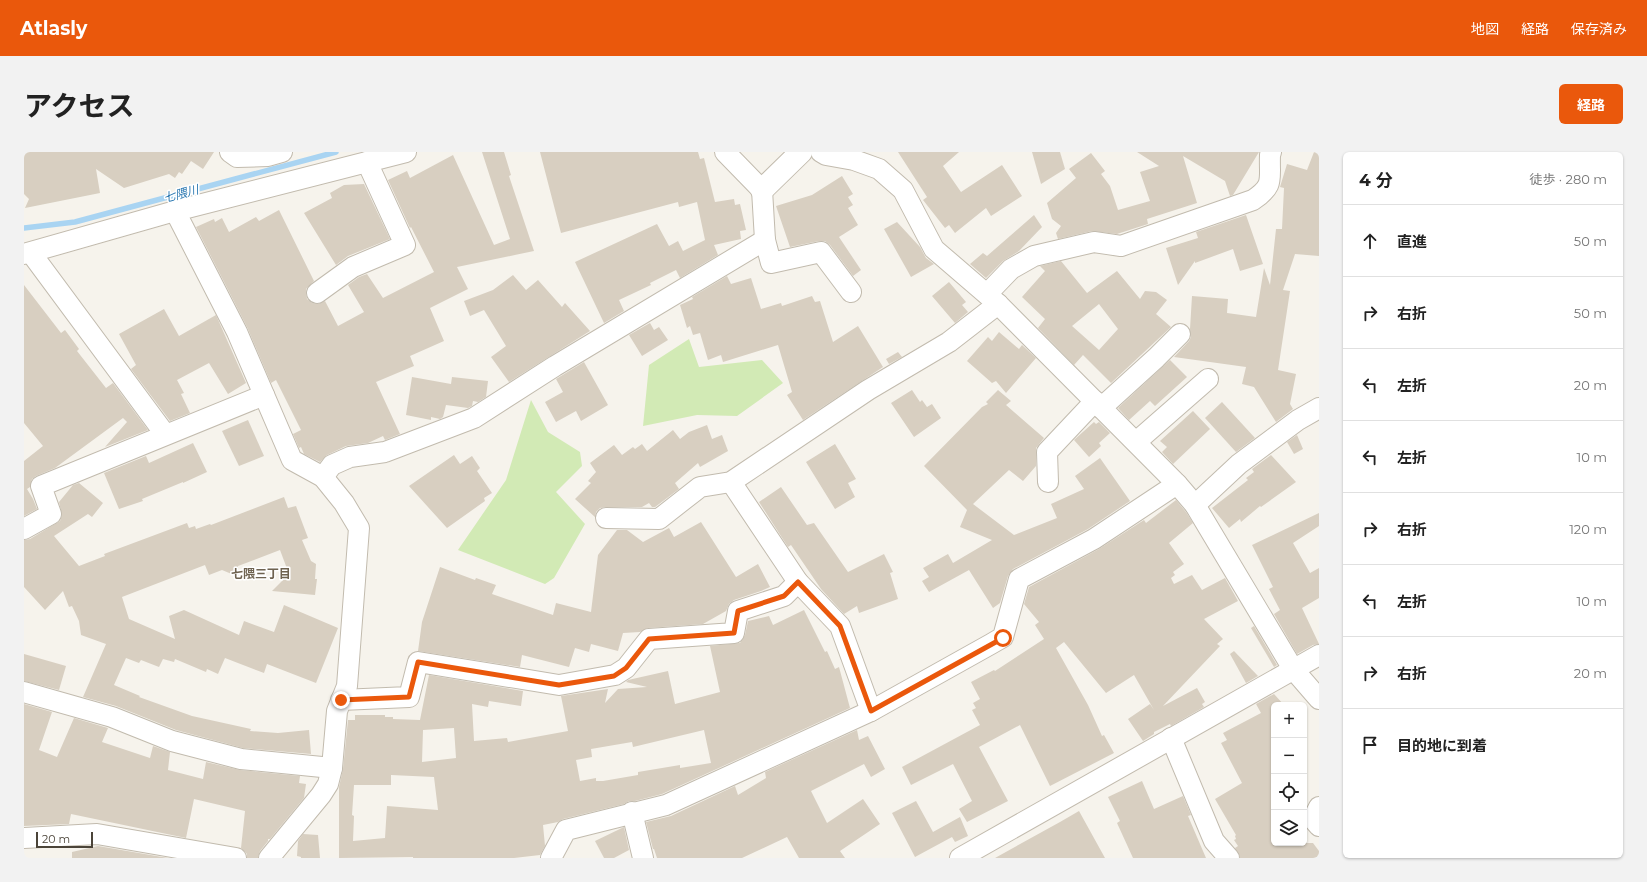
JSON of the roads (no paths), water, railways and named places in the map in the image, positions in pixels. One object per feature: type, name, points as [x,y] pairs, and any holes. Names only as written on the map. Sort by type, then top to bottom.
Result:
[{"type":"street","points":[[230,152],[237,157],[275,154],[279,184]]},
{"type":"street","points":[[165,434],[28,254],[175,211],[377,157],[406,152]]},
{"type":"street","points":[[725,152],[762,190],[765,240],[771,263],[820,252],[851,292]]},
{"type":"street","points":[[762,190],[801,152]]},
{"type":"street","points":[[821,152],[826,155],[854,160],[879,168],[903,190],[934,249],[992,299],[1136,442],[1196,504],[1293,669],[1319,699]]},
{"type":"street","points":[[606,518],[659,519],[700,487],[731,482],[868,390],[949,342],[992,299],[1011,269],[1034,256],[1094,242],[1121,246],[1253,200],[1263,193],[1269,185],[1271,152]]},
{"type":"street","points":[[318,293],[353,267],[406,245],[377,157]]},
{"type":"street","points":[[175,211],[237,332],[292,460],[323,477],[344,503],[359,528],[347,686],[336,711],[332,768],[328,784],[321,795],[269,858]]},
{"type":"street","points":[[323,477],[332,465],[350,457],[385,452],[474,418],[555,366],[765,240]]},
{"type":"street","points":[[1048,482],[1047,452],[1098,405],[1156,358],[1180,334]]},
{"type":"street","points":[[1136,442],[1208,379]]},
{"type":"street","points":[[24,529],[51,514],[41,486],[165,434],[264,395]]},
{"type":"street","points":[[1196,504],[1239,464],[1298,420],[1319,408]]},
{"type":"street","points":[[731,482],[798,582],[840,626],[871,711]]},
{"type":"street","points":[[551,858],[566,830],[632,812],[666,805],[871,711],[1003,638],[1019,579],[1094,539],[1177,484]]},
{"type":"street","points":[[341,700],[409,697],[418,662],[559,685],[614,676],[626,668],[649,639],[734,633],[738,611],[784,596],[798,582]]},
{"type":"street","points":[[960,858],[1319,655]]},
{"type":"street","points":[[24,692],[112,717],[172,741],[241,759],[332,768]]},
{"type":"street","points":[[1171,738],[1214,841],[1229,858]]},
{"type":"street","points":[[1319,806],[1313,819],[1319,826]]},
{"type":"street","points":[[632,812],[643,858]]},
{"type":"street","points":[[24,838],[97,834],[236,858]]},
{"type":"waterway","name":"七隈川","points":[[24,228],[75,222],[336,152]]},
{"type":"district","name":"七隈三丁目","points":[[261,574]]}]
